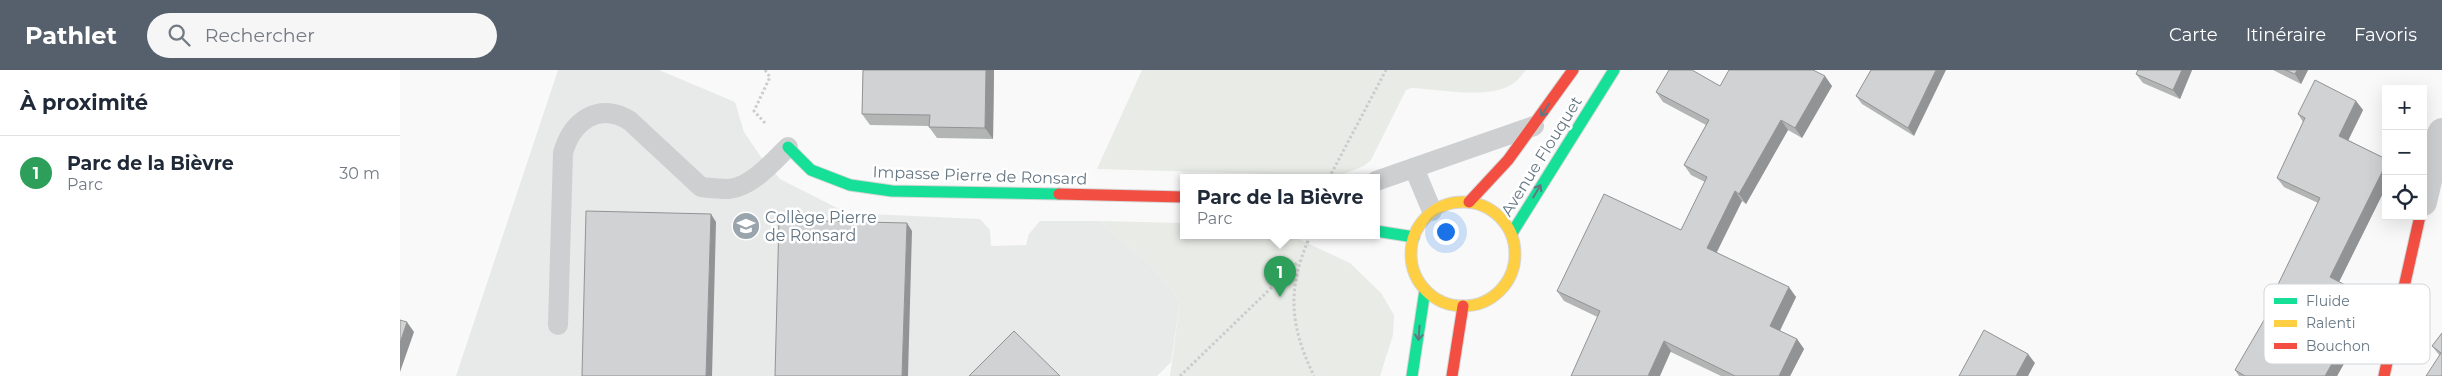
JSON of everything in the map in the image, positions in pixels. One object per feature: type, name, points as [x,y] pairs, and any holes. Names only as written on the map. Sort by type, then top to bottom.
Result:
[{"type":"main road","name":"Avenue Flouquet","points":[[1469,202],[1508,160],[1573,70]]},
{"type":"main road","name":"Avenue Flouquet","points":[[1512,233],[1614,70]]},
{"type":"main road","name":"Impasse Pierre de Ronsard","points":[[788,147],[811,170],[850,185],[892,191],[1180,197]]},
{"type":"main road","name":"Avenue Flouquet","points":[[1469,202],[1495,212],[1512,233],[1516,248],[1516,262],[1511,276],[1502,289],[1484,302],[1463,306],[1449,304],[1436,298],[1426,290],[1412,265],[1411,251],[1414,237],[1421,223],[1432,212],[1450,203],[1469,202]]},
{"type":"main road","points":[[2405,284],[2419,220]]},
{"type":"main road","points":[[1380,232],[1414,237]]},
{"type":"main road","points":[[1412,376],[1426,290]]},
{"type":"main road","points":[[1452,376],[1463,306]]},
{"type":"street","points":[[2427,184],[2436,142],[2442,132]]},
{"type":"lane","points":[[558,325],[563,153],[568,136],[578,124],[592,115],[606,112],[620,114],[630,120],[701,187],[731,189],[744,184],[769,166],[788,147]]},
{"type":"lane","points":[[1380,180],[1534,126]]},
{"type":"lane","points":[[1414,168],[1432,212]]},
{"type":"path","points":[[765,70],[770,77],[754,111],[788,147]]},
{"type":"path","points":[[1332,174],[1386,70]]},
{"type":"path","points":[[1309,239],[1299,261],[1293,315],[1301,350],[1314,376]]},
{"type":"path","points":[[1180,376],[1299,261]]},
{"type":"shaded area","name":"Collège Pierre de Ronsard","points":[[558,70],[659,70],[735,102],[744,132],[761,157],[780,179],[847,213],[980,219],[990,230],[991,246],[1026,245],[1029,234],[1040,221],[1099,221],[1152,266],[1180,301],[1171,362],[1157,376],[456,376]]},
{"type":"shaded area","points":[[1142,70],[1526,70],[1512,85],[1487,92],[1475,93],[1411,88],[1406,90],[1371,160],[1364,166],[1343,174],[1269,174],[1097,169]]},
{"type":"shaded area","points":[[1099,221],[1180,223],[1180,239],[1298,239],[1350,263],[1381,293],[1394,315],[1393,335],[1380,376],[1170,376],[1180,301],[1152,266]]},
{"type":"building","points":[[863,70],[986,70],[985,128],[929,127],[930,115],[862,114]]},
{"type":"building","points":[[1669,70],[1692,70],[1720,86],[1729,70],[1813,70],[1825,76],[1795,128],[1781,120],[1739,194],[1735,191],[1707,248],[1789,287],[1770,326],[1797,339],[1779,376],[1735,376],[1664,341],[1648,376],[1571,376],[1600,311],[1557,291],[1604,194],[1681,230],[1707,177],[1684,165],[1709,120],[1656,92]]},
{"type":"building","points":[[1871,70],[1936,70],[1908,128],[1856,96]]},
{"type":"building","points":[[2138,70],[2182,70],[2173,90],[2136,74]]},
{"type":"building","points":[[2285,70],[2297,70],[2295,74]]},
{"type":"building","points":[[2315,80],[2356,101],[2339,136],[2382,157],[2382,172],[2330,277],[2343,284],[2278,284],[2320,198],[2277,178],[2305,118],[2298,114]]},
{"type":"building","points":[[586,211],[711,214],[706,376],[582,376]]},
{"type":"building","points":[[779,220],[907,223],[902,376],[775,376]]},
{"type":"building","points":[[400,320],[407,322],[400,343]]},
{"type":"building","points":[[2264,320],[2264,364],[2332,364],[2325,376],[2245,376],[2235,370]]},
{"type":"building","points":[[1984,330],[2028,354],[2016,376],[1959,376]]},
{"type":"building","points":[[1014,331],[1060,376],[969,376]]},
{"type":"building","points":[[2442,333],[2442,376],[2426,376],[2441,353],[2432,346]]},
{"type":"traffic: fast","points":[[1512,233],[1614,70]]},
{"type":"traffic: fast","points":[[788,147],[811,170],[850,185],[892,191],[1059,194]]},
{"type":"traffic: fast","points":[[1380,232],[1414,237]]},
{"type":"traffic: fast","points":[[1412,376],[1425,290]]},
{"type":"traffic: slow","points":[[1463,202],[1483,206],[1500,217],[1511,234],[1515,254],[1511,274],[1500,291],[1483,302],[1463,306],[1443,302],[1426,291],[1415,274],[1411,254],[1415,234],[1426,217],[1443,206],[1463,202]]},
{"type":"traffic: jam","points":[[1469,202],[1508,160],[1573,70]]},
{"type":"traffic: jam","points":[[1059,194],[1180,197]]},
{"type":"traffic: jam","points":[[2405,284],[2419,220]]},
{"type":"traffic: jam","points":[[1452,376],[1463,306]]},
{"type":"traffic: jam","points":[[2384,376],[2387,364]]},
{"type":"place","name":"Collège Pierre de Ronsard","points":[[746,226]]},
{"type":"place","name":"Parc de la Bièvre","points":[[1280,297]]}]
